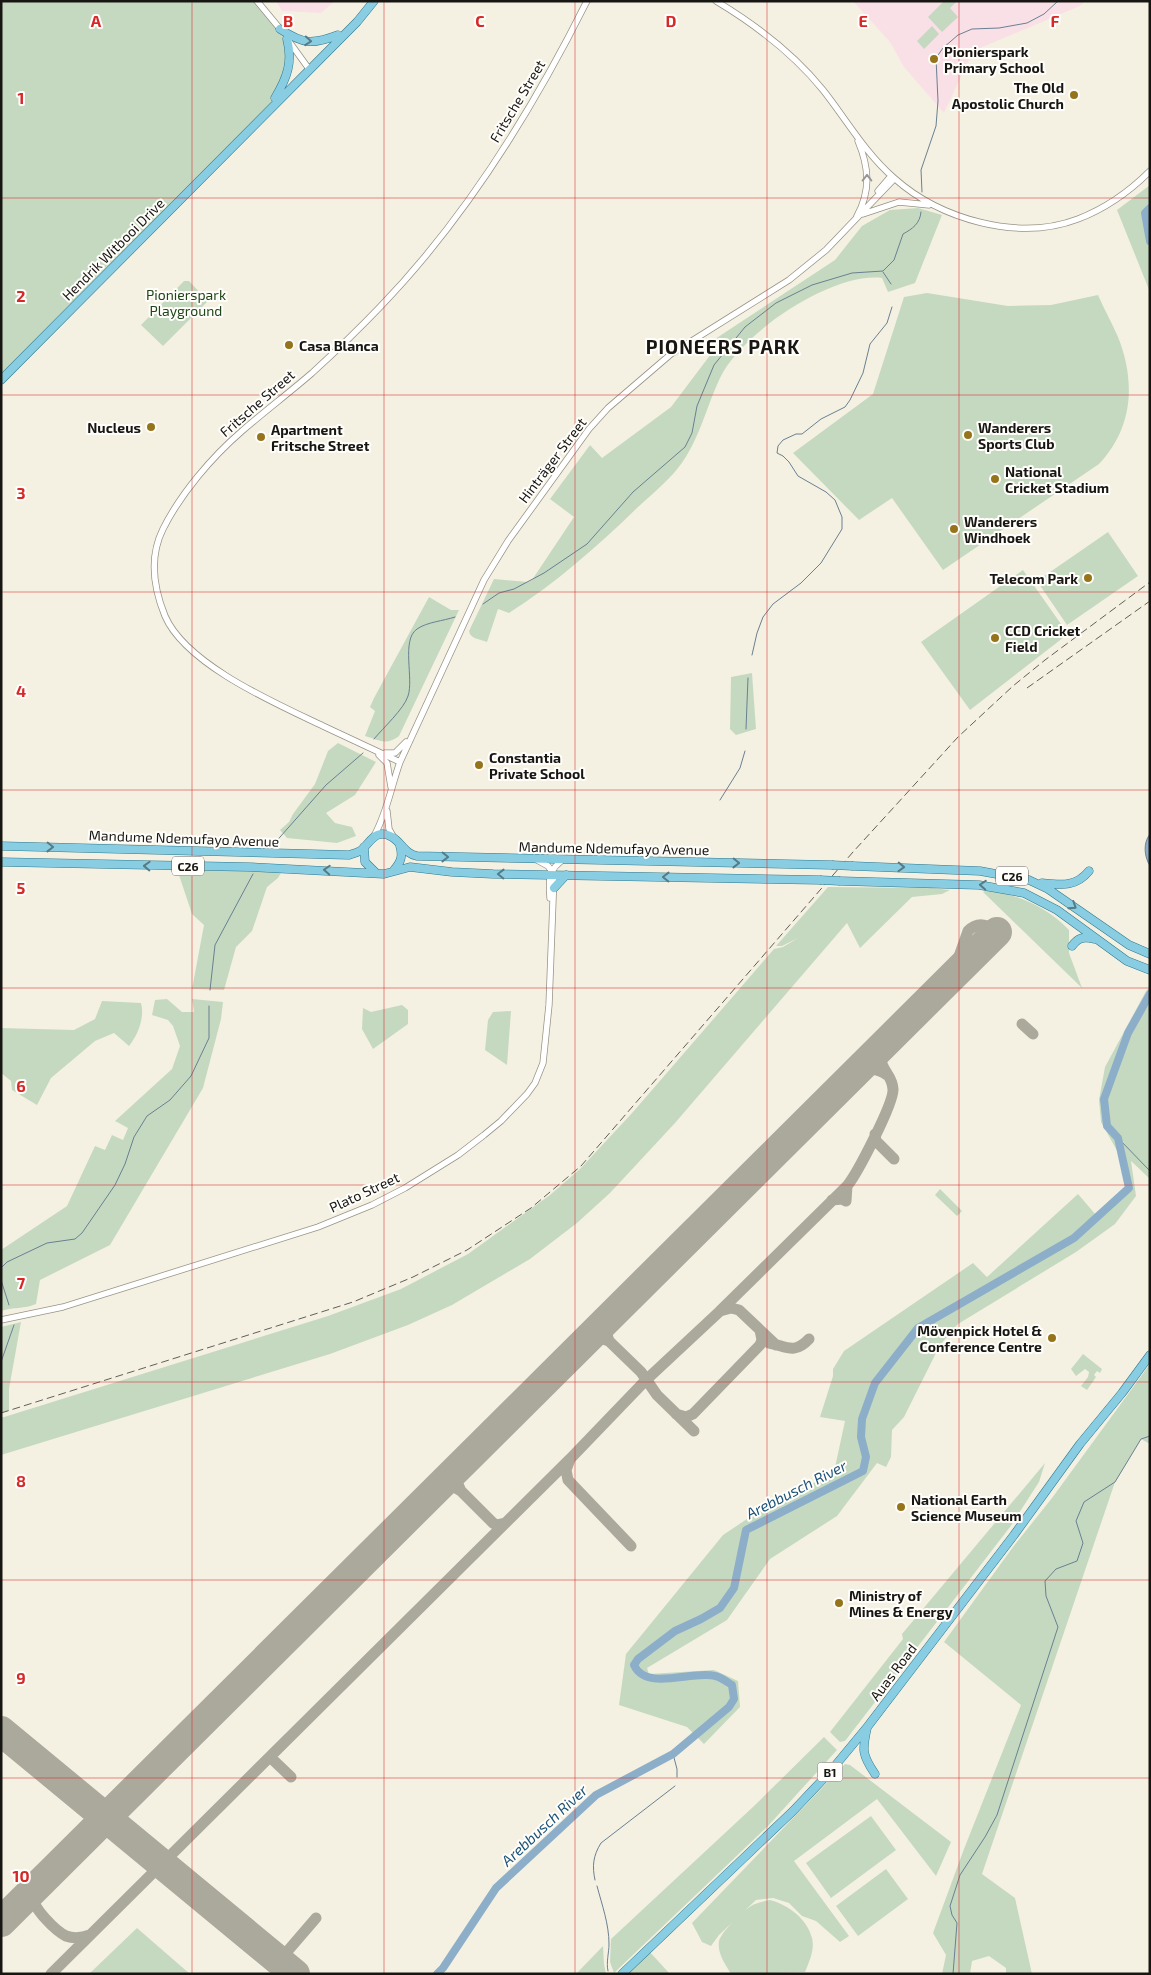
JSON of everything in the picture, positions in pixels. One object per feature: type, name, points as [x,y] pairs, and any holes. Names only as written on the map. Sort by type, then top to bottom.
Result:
[{"type":"main road","name":"Hendrik Witbooi Drive","points":[[1,380],[242,136],[338,35],[374,1]]},
{"type":"main road","name":"Hendrik Witbooi Drive","points":[[242,136],[275,98],[357,22],[363,13]]},
{"type":"main road","points":[[280,28],[300,41],[305,42],[323,40],[338,35]]},
{"type":"main road","points":[[275,98],[288,73],[290,56],[287,39]]},
{"type":"main road","points":[[374,836],[384,835],[394,838]]},
{"type":"main road","name":"Mandume Ndemufayo Avenue","points":[[1,846],[348,855],[358,852],[374,836]]},
{"type":"main road","name":"Mandume Ndemufayo Avenue","points":[[394,838],[400,846],[417,856],[832,865],[980,871],[1020,877],[1037,883]]},
{"type":"main road","points":[[394,870],[400,864],[402,855],[400,846]]},
{"type":"main road","points":[[364,847],[364,862],[376,873]]},
{"type":"main road","name":"Mandume Ndemufayo Avenue","points":[[1,862],[249,867],[384,874],[410,867],[452,872],[540,875],[552,873],[566,875],[972,884],[1015,890],[1045,903],[1098,940]]},
{"type":"main road","points":[[1037,883],[1061,885],[1077,882],[1089,870]]},
{"type":"main road","points":[[540,875],[552,886],[566,875]]},
{"type":"main road","name":"C26","points":[[1037,883],[1129,945],[1150,954]]},
{"type":"main road","points":[[1072,946],[1082,937],[1098,940]]},
{"type":"main road","name":"C26","points":[[1098,940],[1127,961],[1150,970]]},
{"type":"main road","name":"Auas Road","points":[[622,1974],[793,1811],[829,1772],[868,1726],[1014,1536],[1076,1450],[1150,1356]]},
{"type":"main road","points":[[868,1726],[863,1750],[866,1761],[875,1774]]},
{"type":"street","points":[[257,1],[280,28],[308,67]]},
{"type":"street","name":"Fritsche Street","points":[[400,762],[270,701],[206,662],[188,648],[174,632],[160,603],[154,562],[157,544],[163,529],[176,507],[203,472],[241,432],[310,374],[361,326],[430,252],[457,218],[509,141],[539,92],[588,1]]},
{"type":"street","points":[[716,1],[757,27],[790,54],[893,177],[912,193],[934,205],[957,214],[1002,226],[1028,228],[1048,226],[1078,219],[1103,207],[1120,196],[1150,171]]},
{"type":"street","points":[[722,1],[726,7]]},
{"type":"street","points":[[854,220],[866,196],[868,180],[863,154],[856,135]]},
{"type":"street","name":"Hinträger Street","points":[[854,220],[861,215],[893,177]]},
{"type":"street","name":"Hinträger Street","points":[[374,836],[387,809],[400,762],[484,580],[508,541],[589,429],[608,408],[671,354],[789,280],[826,250],[893,177]]},
{"type":"street","points":[[861,215],[899,202],[934,205]]},
{"type":"street","points":[[367,747],[392,754],[398,751],[411,737]]},
{"type":"street","points":[[367,747],[386,761],[391,789]]},
{"type":"street","name":"Hinträger Street","points":[[387,809],[389,828],[394,838]]},
{"type":"street","points":[[535,859],[547,866],[552,873],[564,859]]},
{"type":"street","name":"Plato Street","points":[[1,1320],[63,1307],[318,1227],[372,1205],[405,1188],[458,1154],[501,1121],[535,1082],[543,1063],[549,1005],[552,873]]},
{"type":"shaded area","points":[[276,1],[335,1],[321,13],[282,11]]},
{"type":"shaded area","name":"Pionierspark Primary School","points":[[853,1],[1085,1],[1080,6],[973,51],[944,113],[904,67],[890,42]]},
{"type":"green space","points":[[1,1],[257,1],[287,39],[290,56],[275,98],[248,128],[1,380]]},
{"type":"green space","points":[[944,1],[957,1],[950,8],[958,17],[942,32],[928,17]]},
{"type":"green space","points":[[932,26],[939,34],[924,49],[917,41]]},
{"type":"green space","points":[[1150,185],[1150,292],[1117,210]]},
{"type":"green space","points":[[918,208],[942,215],[915,283],[888,292],[882,278],[862,279],[839,285],[814,295],[767,325],[731,361],[720,378],[695,440],[674,473],[608,536],[560,577],[509,613],[498,609],[487,642],[471,636],[469,631],[494,579],[528,582],[532,580],[574,517],[550,499],[590,445],[602,458],[671,407],[714,350],[709,343],[835,260],[862,226],[890,210]]},
{"type":"green space","name":"Pionierspark Playground","points":[[184,281],[189,281],[208,301],[163,346],[141,325]]},
{"type":"green space","name":"Wanderers Sports Club","points":[[927,293],[1008,306],[1051,305],[1098,295],[1124,354],[1129,387],[1125,420],[1119,435],[1099,464],[943,570],[892,498],[859,520],[793,453],[873,394],[904,297]]},
{"type":"green space","name":"Telecom Park","points":[[1108,532],[1138,576],[1067,625],[1037,581]]},
{"type":"green space","name":"CCD Cricket Field","points":[[1023,570],[1068,634],[970,710],[921,642]]},
{"type":"green space","points":[[429,597],[451,610],[459,610],[399,736],[386,741],[365,736],[375,711],[370,707],[374,698]]},
{"type":"green space","points":[[752,673],[756,729],[736,735],[730,729],[731,677]]},
{"type":"green space","points":[[338,743],[376,762],[355,795],[326,813],[335,823],[352,827],[356,836],[337,843],[287,838],[280,830],[289,822],[315,784],[328,751]]},
{"type":"green space","points":[[177,869],[282,871],[278,878],[267,887],[252,931],[236,947],[224,990],[192,989],[204,925],[192,914]]},
{"type":"green space","points":[[828,887],[931,888],[950,890],[942,894],[912,897],[860,948],[847,923],[675,1123],[610,1193],[577,1223],[530,1259],[452,1305],[408,1325],[330,1354],[1,1455],[1,1418],[328,1316],[401,1289],[468,1254],[550,1195],[580,1169],[633,1112],[774,949],[783,947],[798,938],[782,946],[776,946]]},
{"type":"green space","points":[[988,890],[1011,895],[1032,903],[1051,915],[1069,930],[1069,953],[1082,988],[983,892]]},
{"type":"green space","points":[[1150,987],[1150,1179],[1131,1161],[1136,1196],[1115,1224],[1076,1252],[958,1324],[940,1345],[904,1417],[892,1430],[891,1457],[886,1467],[877,1463],[837,1516],[770,1559],[727,1620],[647,1668],[649,1674],[714,1670],[738,1681],[740,1707],[704,1744],[687,1727],[619,1705],[626,1654],[723,1535],[753,1515],[834,1472],[845,1421],[820,1417],[833,1376],[833,1369],[844,1351],[973,1263],[987,1277],[1078,1194],[1096,1215],[1127,1188],[1120,1156],[1101,1122],[1099,1100],[1105,1067],[1146,991]]},
{"type":"green space","points":[[167,999],[182,1012],[194,1012],[192,999],[223,1002],[221,1019],[203,1088],[110,1245],[40,1280],[36,1304],[1,1311],[1,1250],[67,1206],[95,1146],[105,1150],[112,1135],[123,1140],[128,1128],[115,1121],[172,1069],[180,1046],[173,1026],[168,1020],[152,1015],[155,1000]]},
{"type":"green space","points":[[102,1001],[141,1003],[140,1026],[129,1046],[114,1033],[95,1041],[51,1078],[37,1105],[12,1090],[11,1081],[1,1073],[1,1028],[74,1030],[95,1019]]},
{"type":"green space","points":[[402,1005],[408,1010],[408,1024],[373,1049],[362,1029],[363,1008],[371,1012]]},
{"type":"green space","points":[[511,1011],[507,1065],[485,1050],[488,1020],[493,1012]]},
{"type":"green space","points":[[940,1189],[962,1211],[957,1216],[935,1195]]},
{"type":"green space","points":[[21,1322],[9,1389],[9,1410],[1,1413],[1,1327]]},
{"type":"green space","points":[[1083,1354],[1102,1369],[1100,1373],[1097,1371],[1094,1375],[1096,1377],[1087,1390],[1081,1386],[1088,1377],[1089,1372],[1085,1369],[1076,1376],[1071,1369]]},
{"type":"green space","points":[[1150,1364],[1150,1444],[1141,1439],[1115,1482],[982,1874],[1015,1898],[1032,1974],[1006,1974],[1006,1968],[989,1956],[972,1961],[970,1974],[942,1974],[946,1955],[933,1933],[1021,1705],[944,1642]]},
{"type":"green space","points":[[1045,1463],[1039,1482],[1010,1527],[845,1741],[840,1742],[830,1732],[903,1639],[902,1634]]},
{"type":"green space","points":[[824,1737],[837,1750],[768,1826],[614,1973],[610,1962],[611,1939],[754,1806]]},
{"type":"green space","points":[[845,1764],[850,1765],[951,1842],[936,1876],[877,1799],[794,1861],[849,1936],[840,1942],[816,1921],[802,1916],[789,1903],[773,1898],[756,1900],[719,1935],[711,1946],[702,1942],[692,1923]]},
{"type":"green space","points":[[871,1816],[896,1850],[831,1898],[806,1863]]},
{"type":"green space","points":[[886,1869],[908,1899],[858,1936],[836,1906]]},
{"type":"green space","points":[[770,1900],[790,1909],[802,1919],[810,1931],[813,1947],[805,1972],[731,1974],[720,1954],[719,1941],[721,1937],[729,1926],[751,1906]]},
{"type":"green space","points":[[137,1928],[190,1974],[89,1974]]},
{"type":"green space","points":[[603,1946],[606,1974],[576,1974]]},
{"type":"green space","points":[[648,1950],[670,1974],[622,1974]]},
{"type":"water","points":[[1150,834],[1150,866],[1145,850],[1146,841]]},
{"type":"waterway","points":[[922,192],[921,170],[936,126],[938,101],[936,58],[943,48],[958,35],[972,29],[999,28],[1027,23],[1044,14],[1058,1]]},
{"type":"waterway","name":"Arebbusch River","points":[[1150,208],[1145,213],[1150,241]]},
{"type":"waterway","points":[[483,604],[499,593],[514,589],[544,573],[587,544],[633,492],[685,447],[692,433],[697,406],[714,365],[745,327],[776,303],[812,285],[852,273],[883,271],[894,260],[903,234],[917,223],[921,212]]},
{"type":"waterway","points":[[883,272],[891,284]]},
{"type":"waterway","points":[[752,655],[763,617],[773,604],[801,583],[821,563],[842,529],[842,517],[835,500],[826,492],[798,476],[789,462],[777,453],[778,446],[783,440],[796,434],[802,434],[821,419],[845,407],[863,373],[870,344],[887,323],[892,307]]},
{"type":"waterway","points":[[374,739],[398,712],[408,696],[410,680],[409,651],[412,634],[425,625],[455,617]]},
{"type":"waterway","points":[[746,729],[748,678]]},
{"type":"waterway","points":[[720,800],[740,768],[745,751]]},
{"type":"waterway","points":[[273,845],[326,785],[363,753]]},
{"type":"waterway","points":[[210,990],[215,945],[253,874]]},
{"type":"waterway","name":"Arebbusch River","points":[[437,1974],[443,1968],[496,1888],[596,1795],[673,1754],[729,1707],[734,1699],[732,1685],[719,1677],[705,1675],[659,1679],[640,1673],[634,1665],[638,1659],[675,1631],[720,1608],[734,1588],[746,1530],[863,1471],[866,1457],[861,1437],[862,1419],[875,1383],[918,1328],[1074,1238],[1129,1188],[1118,1138],[1107,1126],[1104,1099],[1128,1033],[1150,994]]},
{"type":"waterway","points":[[1,1268],[7,1262],[47,1243],[75,1239],[82,1233],[115,1185],[125,1164],[134,1137],[147,1116],[170,1100],[191,1076],[209,1038],[209,1006]]},
{"type":"waterway","points":[[1118,1138],[1150,1171]]},
{"type":"waterway","points":[[1,1280],[9,1305]]},
{"type":"waterway","points":[[1,1362],[14,1325]]},
{"type":"waterway","points":[[953,1974],[957,1923],[952,1915],[950,1906],[960,1875],[997,1815],[1058,1627],[1046,1596],[1045,1581],[1056,1569],[1077,1561],[1083,1543],[1076,1521],[1084,1502],[1115,1482],[1141,1439],[1150,1436]]},
{"type":"waterway","points":[[673,1754],[677,1777]]},
{"type":"waterway","points":[[595,1880],[594,1861],[601,1843],[675,1786]]},
{"type":"waterway","points":[[597,1886],[608,1929],[608,1971]]},
{"type":"taxiway","points":[[952,976],[968,931],[976,926],[984,925],[987,926],[993,936]]},
{"type":"taxiway","points":[[1022,1024],[1033,1034]]},
{"type":"taxiway","points":[[51,1974],[570,1459],[645,1381],[719,1312],[847,1186],[859,1168],[892,1097],[892,1083],[882,1064],[881,1058],[886,1043]]},
{"type":"taxiway","points":[[857,1072],[872,1069],[887,1075]]},
{"type":"taxiway","points":[[875,1134],[876,1141],[894,1159]]},
{"type":"taxiway","points":[[832,1200],[842,1199],[846,1201],[847,1186]]},
{"type":"taxiway","points":[[720,1311],[731,1308],[739,1310],[776,1345]]},
{"type":"taxiway","points":[[609,1318],[605,1328],[609,1341]]},
{"type":"taxiway","points":[[676,1414],[686,1417],[693,1414],[760,1345],[762,1340],[760,1330]]},
{"type":"taxiway","points":[[587,1340],[600,1338],[609,1341],[641,1372],[657,1395],[694,1431]]},
{"type":"taxiway","points":[[769,1343],[794,1348],[799,1347],[809,1339]]},
{"type":"taxiway","points":[[570,1459],[566,1470],[568,1480],[631,1546]]},
{"type":"taxiway","points":[[459,1468],[456,1480],[461,1491],[493,1523],[497,1525],[505,1523]]},
{"type":"taxiway","points":[[438,1488],[452,1486],[461,1491]]},
{"type":"taxiway","points":[[270,1757],[291,1777]]},
{"type":"taxiway","points":[[149,1853],[161,1859],[170,1855]]},
{"type":"taxiway","points":[[42,1882],[35,1890],[33,1896],[36,1907],[45,1919],[66,1936],[78,1938],[90,1935]]},
{"type":"taxiway","points":[[279,1961],[316,1918]]},
{"type":"runway","points":[[1,1922],[997,932]]},
{"type":"runway","points":[[1,1731],[295,1974]]},
{"type":"railway","points":[[1,1413],[353,1302],[413,1277],[467,1250],[531,1208],[581,1166],[853,852],[958,737],[1013,686],[1045,660],[1150,582]]},
{"type":"railway","points":[[1027,688],[1150,601]]},
{"type":"place","name":"Pionierspark Primary School","points":[[934,59]]},
{"type":"place","name":"The Old Apostolic Church","points":[[1074,95]]},
{"type":"place","name":"Casa Blanca","points":[[289,345]]},
{"type":"place","name":"Nucleus","points":[[151,427]]},
{"type":"place","name":"Wanderers Sports Club","points":[[968,435]]},
{"type":"place","name":"Apartment Fritsche Street","points":[[261,437]]},
{"type":"place","name":"National Cricket Stadium","points":[[995,479]]},
{"type":"place","name":"Wanderers Windhoek","points":[[954,529]]},
{"type":"place","name":"Telecom Park","points":[[1088,578]]},
{"type":"place","name":"CCD Cricket Field","points":[[995,638]]},
{"type":"place","name":"Constantia Private School","points":[[479,765]]},
{"type":"place","name":"Mövenpick Hotel & Conference Centre","points":[[1052,1338]]},
{"type":"place","name":"National Earth Science Museum","points":[[901,1507]]},
{"type":"place","name":"Ministry of Mines & Energy","points":[[839,1603]]},
{"type":"district","name":"PIONEERS PARK","points":[[723,346]]}]
